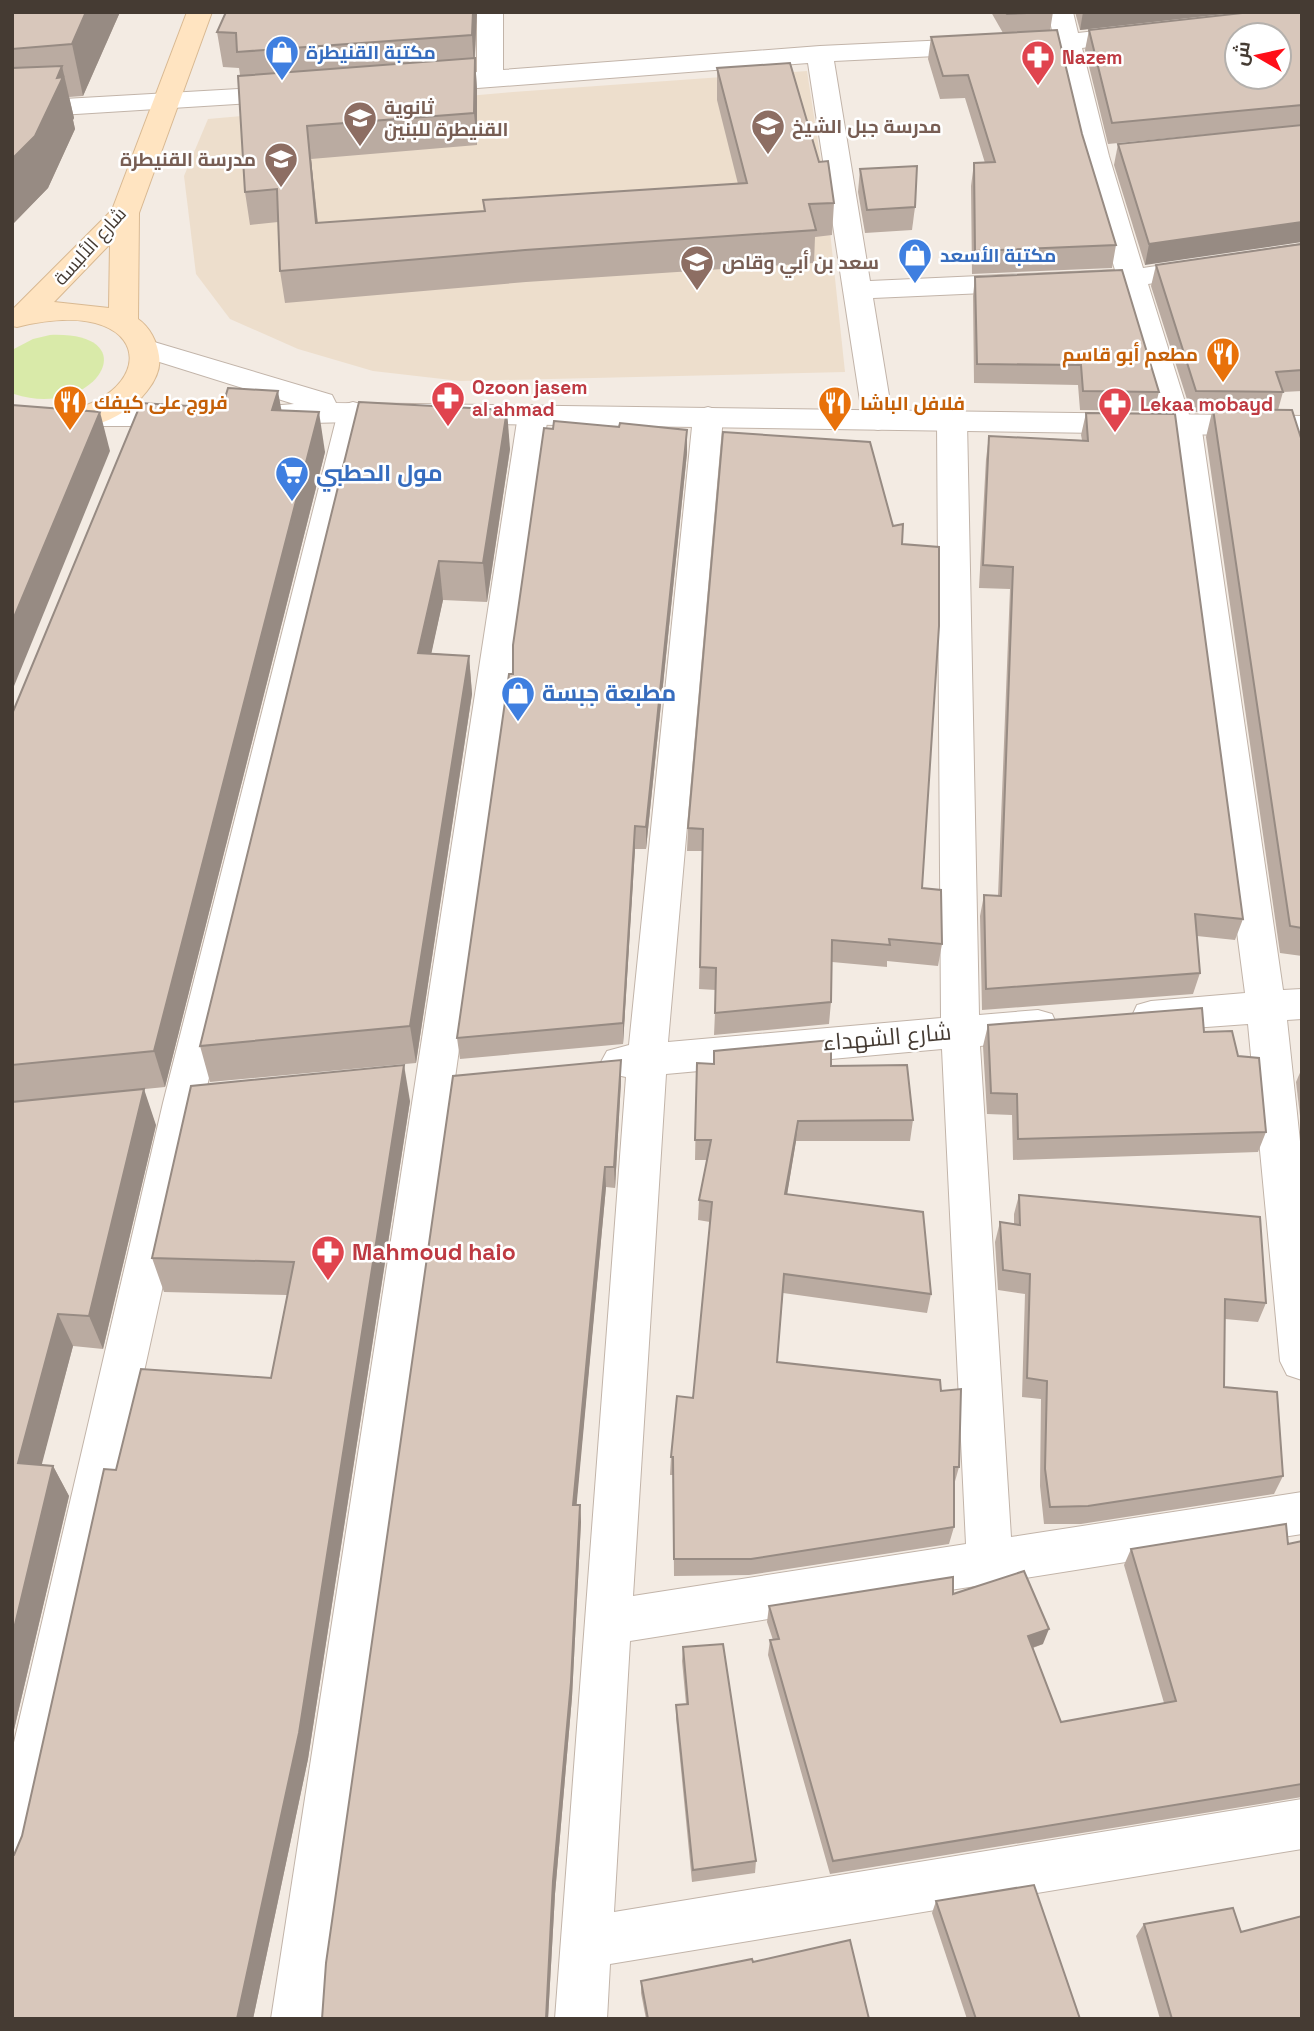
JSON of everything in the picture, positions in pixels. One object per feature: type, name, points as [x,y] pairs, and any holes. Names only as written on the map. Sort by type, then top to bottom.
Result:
[{"type":"main road","name":"شارع الألبسة","points":[[19,317],[125,213],[200,12]]},
{"type":"main road","points":[[123,323],[125,213]]},
{"type":"main road","points":[[12,424],[47,426],[90,416],[129,393],[141,378],[145,362],[144,348],[137,334],[123,323],[103,315],[79,310],[19,317]]},
{"type":"street","points":[[490,12],[491,80]]},
{"type":"street","points":[[1060,12],[1067,42],[1109,154],[1131,278],[1181,424],[1284,1006],[1302,1361]]},
{"type":"street","points":[[396,86],[820,54],[1067,42],[1164,31]]},
{"type":"street","points":[[820,54],[878,420]]},
{"type":"street","points":[[12,110],[166,103],[315,92]]},
{"type":"street","points":[[859,290],[1131,278],[1302,253]]},
{"type":"street","points":[[144,348],[353,412]]},
{"type":"street","points":[[90,416],[137,429],[228,415],[353,412],[1302,426]]},
{"type":"street","points":[[12,1859],[183,1103],[353,412]]},
{"type":"street","points":[[297,2019],[533,415]]},
{"type":"street","points":[[582,2019],[647,1060],[708,418]]},
{"type":"street","points":[[952,421],[960,1030],[990,1562]]},
{"type":"street","points":[[1113,1019],[1284,1006]]},
{"type":"street","name":"شارع الشهداء","points":[[581,1066],[1072,1022]]},
{"type":"street","points":[[396,1083],[475,1076]]},
{"type":"street","points":[[144,1107],[223,1100]]},
{"type":"street","points":[[608,1622],[1302,1513]]},
{"type":"street","points":[[587,1942],[1302,1824]]},
{"type":"shaded area","points":[[807,71],[826,194],[845,372],[460,381],[373,371],[298,349],[230,319],[196,274],[184,176],[208,119],[513,92]]},
{"type":"green space","points":[[50,335],[80,337],[98,346],[104,359],[100,373],[87,386],[68,396],[43,399],[14,394],[12,350],[33,339]]},
{"type":"building","points":[[12,12],[86,12],[72,44],[12,49]]},
{"type":"building","points":[[226,12],[473,12],[472,35],[237,52],[236,33],[217,32]]},
{"type":"building","points":[[1005,12],[1049,12],[1007,14]]},
{"type":"building","points":[[1251,12],[1302,12],[1302,105],[1112,123],[1089,30]]},
{"type":"building","points":[[1057,30],[1082,134],[1116,245],[975,251],[974,163],[995,162],[968,75],[943,76],[931,37]]},
{"type":"building","points":[[475,58],[474,113],[307,126],[316,223],[485,211],[483,200],[747,183],[717,68],[790,63],[819,162],[828,161],[834,203],[809,204],[816,230],[525,250],[280,271],[277,189],[245,192],[238,76]]},
{"type":"building","points":[[62,66],[57,78],[63,77],[35,136],[12,159],[12,68]]},
{"type":"building","points":[[1302,125],[1302,222],[1149,244],[1118,144]]},
{"type":"building","points":[[917,166],[915,207],[867,210],[860,169]]},
{"type":"building","points":[[1302,244],[1302,370],[1276,372],[1283,392],[1196,391],[1156,265]]},
{"type":"building","points":[[1122,270],[1159,392],[1083,391],[1081,365],[977,364],[975,277]]},
{"type":"building","points":[[228,388],[278,391],[272,410],[319,412],[154,1051],[12,1065],[12,714],[141,403],[222,408]]},
{"type":"building","points":[[359,402],[507,410],[483,563],[439,561],[418,653],[469,656],[410,1026],[200,1046]]},
{"type":"building","points":[[12,405],[100,412],[12,622]]},
{"type":"building","points":[[1213,409],[1292,410],[1302,438],[1302,928],[1290,926]]},
{"type":"building","points":[[1086,413],[1175,414],[1243,919],[1195,914],[1200,973],[986,989],[984,895],[1001,896],[1013,567],[983,565],[989,436],[1088,441]]},
{"type":"building","points":[[554,421],[619,427],[620,423],[687,430],[646,827],[635,826],[623,1023],[457,1038],[509,674],[513,674],[513,645],[544,428],[553,429]]},
{"type":"building","points":[[723,432],[870,442],[893,526],[903,524],[902,544],[939,547],[939,626],[922,888],[941,890],[942,944],[889,939],[890,945],[832,940],[831,1002],[715,1013],[716,968],[700,967],[703,829],[688,828]]},
{"type":"building","points":[[1202,1008],[1204,1032],[1232,1031],[1238,1056],[1259,1058],[1266,1132],[1018,1139],[1017,1094],[991,1093],[988,1025]]},
{"type":"building","points":[[831,1040],[831,1066],[907,1065],[913,1120],[798,1121],[785,1194],[923,1212],[931,1294],[784,1274],[777,1362],[940,1380],[941,1391],[961,1389],[959,1467],[954,1467],[954,1527],[751,1559],[674,1559],[671,1457],[677,1396],[693,1398],[712,1202],[699,1200],[711,1140],[695,1140],[697,1063],[714,1064],[714,1051]]},
{"type":"building","points":[[621,1060],[614,1167],[605,1167],[573,1505],[580,1505],[571,1682],[553,1881],[546,2019],[322,2019],[326,1963],[453,1076]]},
{"type":"building","points":[[404,1065],[299,1733],[237,2019],[12,2019],[12,1856],[22,1836],[104,1469],[116,1470],[141,1369],[271,1378],[294,1262],[152,1258],[191,1086]]},
{"type":"building","points":[[144,1089],[89,1316],[58,1314],[18,1463],[53,1466],[12,1637],[12,1102]]},
{"type":"building","points":[[1019,1195],[1260,1217],[1266,1303],[1225,1299],[1224,1387],[1277,1392],[1283,1476],[1088,1506],[1050,1507],[1045,1469],[1047,1381],[1027,1378],[1030,1274],[1003,1270],[1000,1222],[1020,1225]]},
{"type":"building","points":[[1286,1524],[1288,1544],[1302,1541],[1302,1784],[833,1861],[770,1640],[779,1639],[769,1606],[953,1577],[953,1594],[1024,1571],[1049,1629],[1028,1636],[1061,1722],[1176,1701],[1131,1549]]},
{"type":"building","points":[[723,1644],[756,1861],[693,1870],[676,1705],[688,1704],[683,1647]]},
{"type":"building","points":[[1034,1885],[1080,2019],[976,2019],[936,1901]]},
{"type":"building","points":[[1233,1908],[1241,1932],[1302,1916],[1302,2019],[1172,2019],[1144,1924]]},
{"type":"building","points":[[850,1940],[869,2019],[648,2019],[641,1981],[752,1959],[753,1962]]},
{"type":"place","name":"مكتبة القنيطرة","points":[[282,82]]},
{"type":"place","name":"Nazem","points":[[1038,87]]},
{"type":"place","name":"ثانوية القنيطرة للبنين","points":[[360,148]]},
{"type":"place","name":"مدرسة جبل الشيخ","points":[[768,156]]},
{"type":"place","name":"مدرسة القنيطرة","points":[[281,189]]},
{"type":"place","name":"مكتبة الأسعد","points":[[915,285]]},
{"type":"place","name":"سعد بن أبي وقاص","points":[[697,292]]},
{"type":"place","name":"مطعم أبو قاسم","points":[[1223,384]]},
{"type":"place","name":"Ozoon jasem al ahmad","points":[[448,428]]},
{"type":"place","name":"فروج على كيفك","points":[[70,432]]},
{"type":"place","name":"فلافل الباشا","points":[[835,433]]},
{"type":"place","name":"Lekaa mobayd","points":[[1115,434]]},
{"type":"place","name":"مول الحطبي","points":[[292,503]]},
{"type":"place","name":"مطبعة جبسة","points":[[518,723]]},
{"type":"place","name":"Mahmoud haio","points":[[328,1282]]}]
